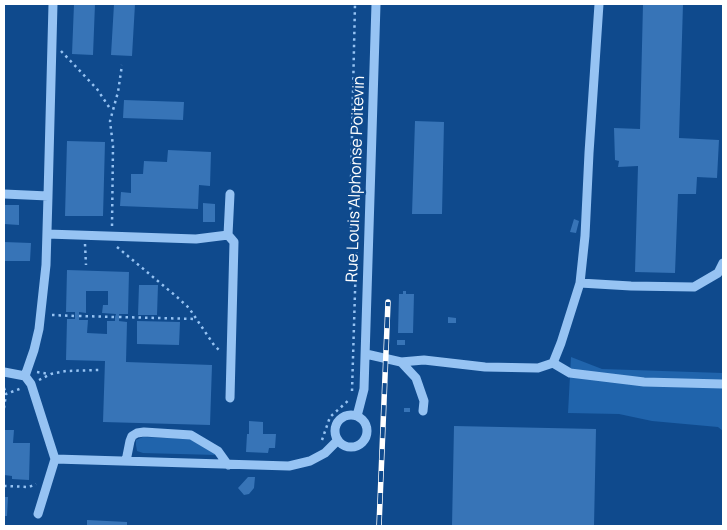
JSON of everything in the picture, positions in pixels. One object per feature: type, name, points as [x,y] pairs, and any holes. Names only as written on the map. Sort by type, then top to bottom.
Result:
[{"type":"street","points":[[25,376],[39,329],[46,265],[53,4]]},
{"type":"street","name":"Rue Louis Alphonse Poitevin","points":[[358,416],[364,389],[366,354],[376,4]]},
{"type":"street","points":[[366,354],[401,362],[424,360],[485,367],[538,368],[552,363],[562,343],[580,283],[585,236],[599,4]]},
{"type":"street","points":[[4,194],[48,196]]},
{"type":"street","points":[[230,194],[228,235],[234,242],[230,398]]},
{"type":"street","points":[[47,234],[196,238],[228,235]]},
{"type":"street","points":[[580,283],[632,286],[694,286],[718,273],[723,263]]},
{"type":"street","points":[[401,362],[416,378],[424,401],[423,411]]},
{"type":"street","points":[[552,363],[570,373],[644,382],[702,385],[723,384]]},
{"type":"street","points":[[4,372],[25,376],[31,384],[55,459],[38,514]]},
{"type":"street","points":[[350,415],[358,416],[366,425],[367,434],[363,441],[352,446],[344,445],[338,440],[335,430],[340,420],[350,415]]},
{"type":"street","points":[[126,461],[132,436],[137,433],[153,433],[191,435],[218,451],[228,465]]},
{"type":"street","points":[[55,459],[289,466],[310,461],[325,453],[338,440]]},
{"type":"path","points":[[325,453],[319,444],[324,436],[327,422],[330,417],[348,402],[352,395],[356,249],[350,224],[356,4]]},
{"type":"path","points":[[52,44],[65,54],[97,89],[111,110]]},
{"type":"path","points":[[122,65],[118,92],[111,110],[110,121],[113,146],[111,243],[189,308],[221,352],[231,352]]},
{"type":"path","points":[[86,236],[84,254],[86,264]]},
{"type":"path","points":[[52,315],[196,319]]},
{"type":"path","points":[[6,394],[51,374],[100,370]]},
{"type":"path","points":[[4,388],[6,394],[4,408]]},
{"type":"path","points":[[4,486],[29,487],[36,484]]},
{"type":"shaded area","points":[[571,357],[602,369],[723,373],[723,431],[718,427],[652,421],[619,414],[568,413]]},
{"type":"shaded area","points":[[143,437],[194,439],[217,455],[143,453],[137,451],[136,440]]},
{"type":"building","points":[[74,4],[95,4],[93,55],[72,54]]},
{"type":"building","points":[[114,4],[135,4],[132,56],[111,55]]},
{"type":"building","points":[[643,4],[683,4],[679,138],[719,140],[717,178],[697,177],[696,194],[678,194],[675,273],[635,272],[638,166],[618,167],[619,161],[615,160],[614,128],[640,129]]},
{"type":"building","points":[[124,100],[184,102],[183,120],[123,118]]},
{"type":"building","points":[[415,121],[444,122],[442,214],[412,214]]},
{"type":"building","points":[[67,141],[105,142],[103,216],[65,216]]},
{"type":"building","points":[[168,150],[211,152],[210,186],[199,185],[198,209],[120,206],[121,192],[131,193],[131,174],[143,174],[144,161],[167,162]]},
{"type":"building","points":[[203,203],[215,204],[215,222],[203,222]]},
{"type":"building","points":[[4,205],[19,205],[19,225],[4,224]]},
{"type":"building","points":[[574,219],[579,221],[576,233],[570,232]]},
{"type":"building","points":[[4,242],[31,243],[30,261],[4,261]]},
{"type":"building","points":[[67,270],[129,272],[128,314],[119,314],[119,321],[127,322],[126,362],[212,365],[210,425],[103,422],[105,361],[66,360],[67,319],[75,319],[75,312],[66,312]],"holes":[[[86,291],[108,291],[108,305],[103,305],[102,313],[116,314],[115,321],[107,321],[107,334],[87,333],[88,320],[79,320],[79,312],[86,313]]]},
{"type":"building","points":[[139,285],[158,285],[157,315],[138,315]]},
{"type":"building","points":[[403,291],[406,291],[406,294],[414,294],[413,333],[398,333],[399,294],[403,294]]},
{"type":"building","points":[[448,317],[456,318],[456,323],[448,323]]},
{"type":"building","points":[[137,321],[180,322],[179,345],[137,344]]},
{"type":"building","points":[[397,340],[405,340],[405,345],[397,345]]},
{"type":"building","points":[[404,408],[410,408],[410,412],[404,412]]},
{"type":"building","points":[[249,421],[263,422],[263,434],[276,434],[275,448],[269,448],[268,453],[246,452]]},
{"type":"building","points":[[454,426],[596,429],[594,526],[452,526]]},
{"type":"building","points":[[4,430],[14,430],[13,443],[30,443],[29,480],[12,479],[12,476],[4,475]]},
{"type":"building","points":[[248,477],[255,477],[254,488],[249,494],[244,495],[238,488]]},
{"type":"building","points":[[4,497],[8,497],[7,516],[4,516]]},
{"type":"building","points":[[87,520],[127,522],[127,526],[87,526]]},
{"type":"railway","points":[[379,526],[388,302]]}]
